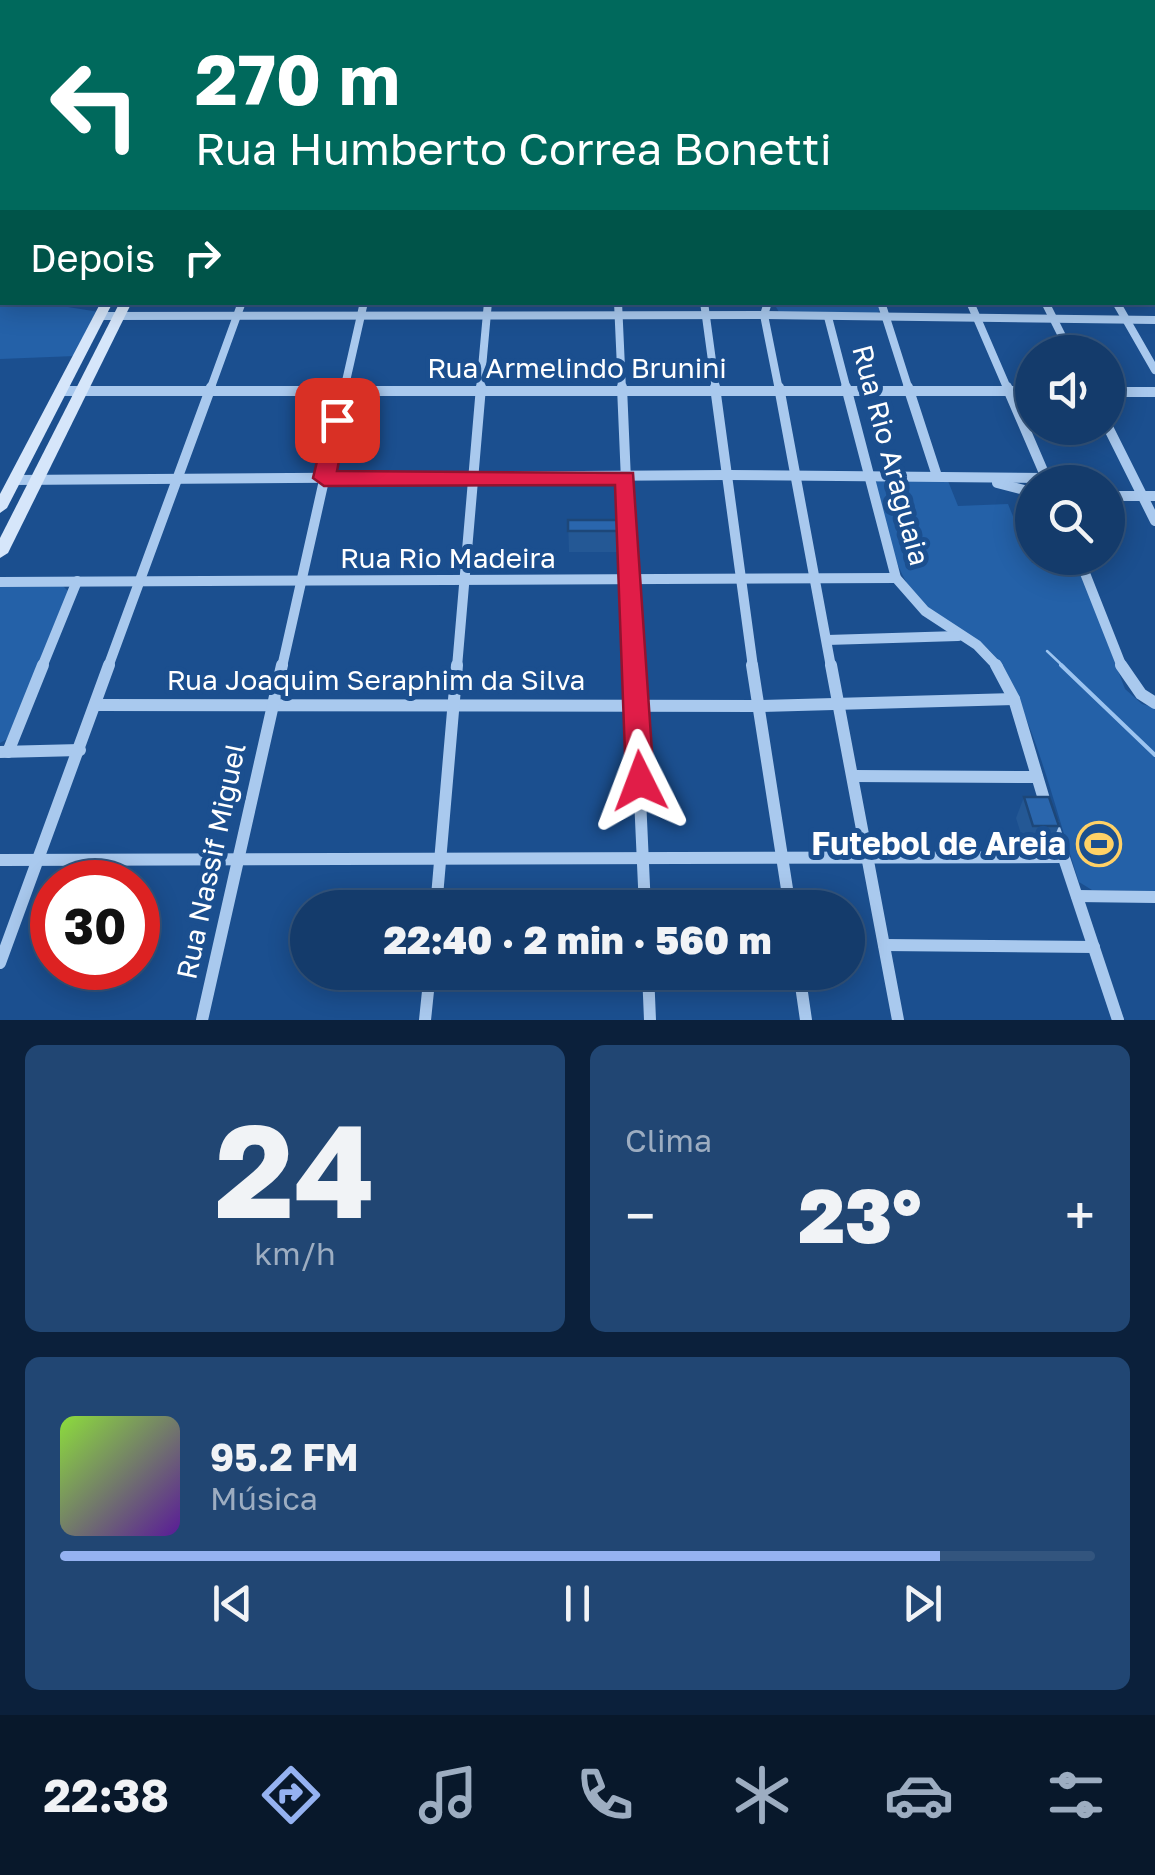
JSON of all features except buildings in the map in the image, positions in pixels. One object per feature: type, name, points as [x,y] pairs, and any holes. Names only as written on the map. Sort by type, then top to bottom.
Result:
[{"type":"main road","points":[[0,508],[104,309]]},
{"type":"main road","points":[[0,552],[123,309]]},
{"type":"street","name":"Rua Nassif Miguel","points":[[202,1020],[363,305]]},
{"type":"street","points":[[437,890],[488,305]]},
{"type":"street","points":[[618,305],[644,890]]},
{"type":"street","points":[[704,305],[758,706],[788,890]]},
{"type":"street","points":[[882,305],[938,476]]},
{"type":"street","points":[[927,305],[930,316]]},
{"type":"street","points":[[971,305],[1041,465]]},
{"type":"street","points":[[1047,305],[1062,335]]},
{"type":"street","points":[[1117,305],[1155,370]]},
{"type":"street","points":[[104,309],[618,317],[706,316],[766,309],[828,316],[1155,320]]},
{"type":"street","points":[[0,963],[98,705],[240,309]]},
{"type":"street","points":[[766,309],[898,1020]]},
{"type":"street","name":"Rua Rio Araguaia","points":[[828,316],[896,578],[925,611],[988,654],[1014,699],[1118,1020]]},
{"type":"street","name":"Rua Armelindo Brunini","points":[[61,391],[1015,391]]},
{"type":"street","points":[[1125,392],[1155,392]]},
{"type":"street","points":[[1117,445],[1155,521]]},
{"type":"street","points":[[14,480],[728,475],[1015,479]]},
{"type":"street","points":[[986,479],[1015,487]]},
{"type":"street","points":[[1125,496],[1155,496]]},
{"type":"street","points":[[1086,575],[1124,672],[1152,702]]},
{"type":"street","name":"Rua Rio Madeira","points":[[0,582],[464,583],[896,578]]},
{"type":"street","points":[[77,582],[4,752],[80,750]]},
{"type":"street","points":[[826,640],[959,636]]},
{"type":"street","name":"Rua Joaquim Seraphim da Silva","points":[[98,705],[758,706],[1014,699]]},
{"type":"street","points":[[853,776],[1037,777]]},
{"type":"street","points":[[0,860],[1063,857]]},
{"type":"street","points":[[1077,896],[1155,897]]},
{"type":"street","points":[[884,946],[1094,947]]},
{"type":"street","points":[[426,1020],[428,990]]},
{"type":"street","points":[[649,990],[650,1020]]},
{"type":"street","points":[[802,990],[806,1020]]},
{"type":"shaded area","points":[[0,305],[55,305],[99,312],[75,356],[0,359]]},
{"type":"shaded area","points":[[775,305],[879,305],[881,310],[877,313],[779,312]]},
{"type":"shaded area","points":[[948,481],[958,506],[1008,504],[1015,521],[1015,575],[1082,575],[1125,689],[1142,704],[1155,708],[1155,891],[1092,890],[1079,882],[1035,743],[1013,689],[1000,664],[985,647],[927,608],[915,595],[898,566],[875,483]]},
{"type":"shaded area","points":[[63,586],[68,591],[7,739],[0,743],[0,587]]},
{"type":"waterway","points":[[1047,651],[1064,667]]},
{"type":"waterway","points":[[1061,665],[1155,755]]},
{"type":"place","name":"Futebol de Areia","points":[[1099,844]]},
{"type":"route","points":[[337,420],[324,478],[626,478],[640,781]]}]
